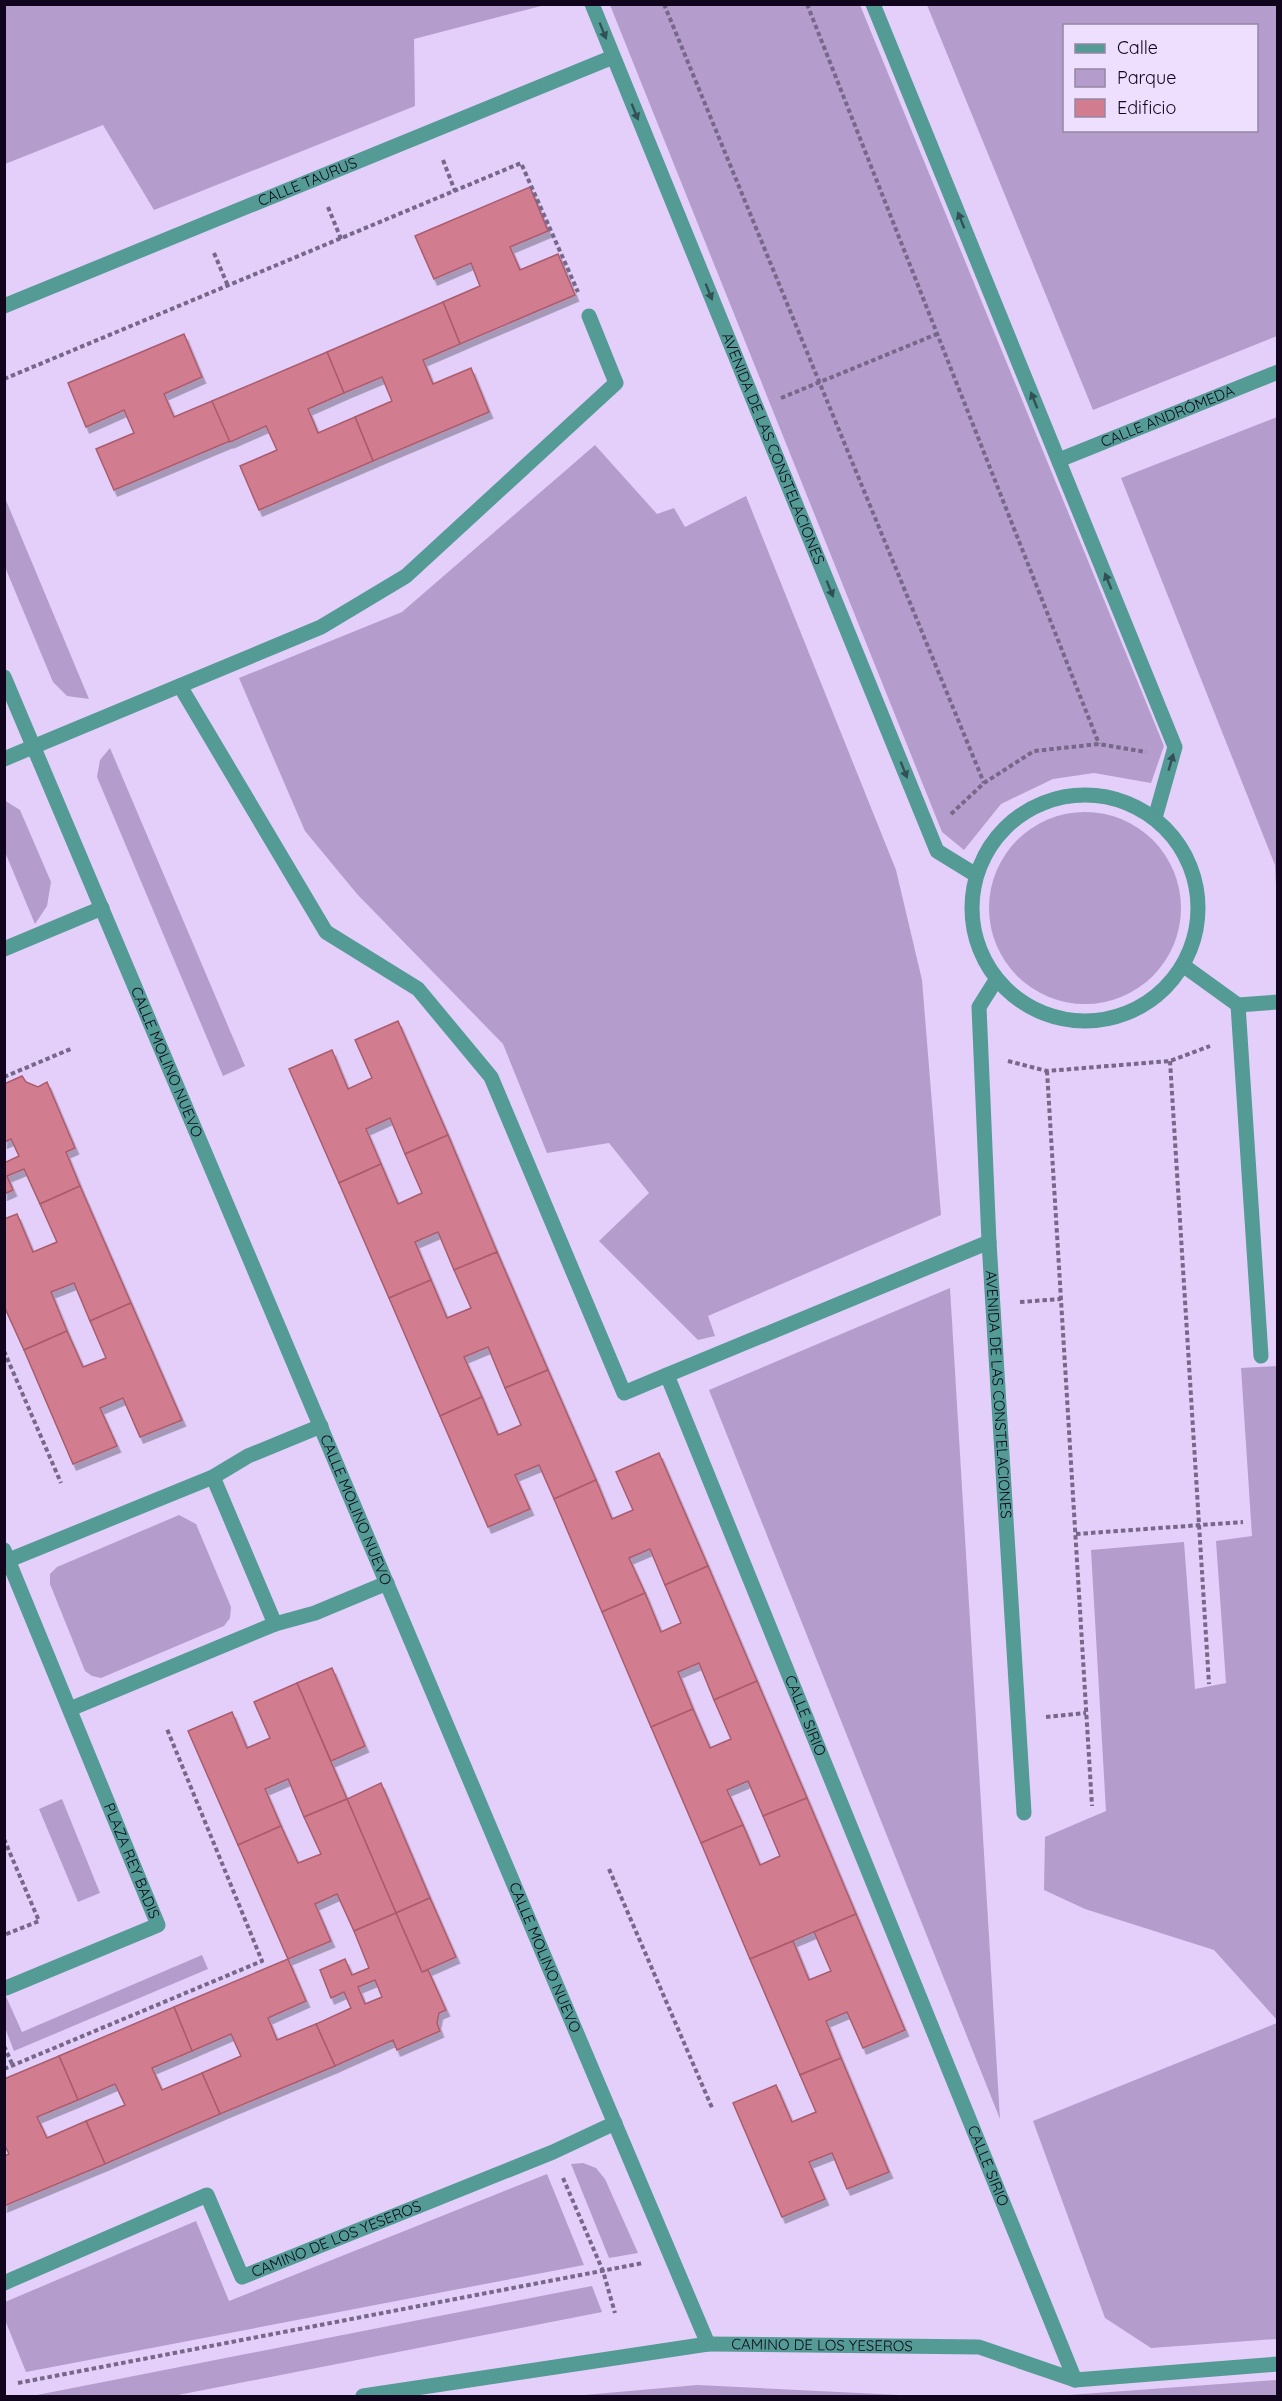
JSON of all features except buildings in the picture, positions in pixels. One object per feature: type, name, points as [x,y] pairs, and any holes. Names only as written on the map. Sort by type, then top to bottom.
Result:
[{"type":"street","name":"AVENIDA DE LAS CONSTELACIONES","points":[[592,4],[937,851],[976,874]]},
{"type":"street","points":[[873,4],[1175,747],[1155,818]]},
{"type":"street","name":"CALLE TAURUS","points":[[4,306],[613,57]]},
{"type":"street","points":[[4,759],[321,627],[406,576],[616,383],[589,316]]},
{"type":"street","name":"CALLE ANDRÓMEDA","points":[[1059,460],[1278,372]]},
{"type":"street","name":"CALLE MOLINO NUEVO","points":[[4,677],[708,2344]]},
{"type":"street","points":[[180,686],[326,932],[418,989],[491,1077],[624,1393],[989,1242]]},
{"type":"street","points":[[1087,794],[1123,801],[1155,818],[1178,842],[1193,871],[1199,903],[1196,936],[1184,966],[1160,994],[1129,1014],[1094,1022],[1057,1019],[1024,1004],[996,980],[978,947],[972,911],[976,874],[992,842],[1018,816],[1050,799],[1087,794]]},
{"type":"street","points":[[4,949],[102,908]]},
{"type":"street","points":[[1184,966],[1238,1005],[1278,1002]]},
{"type":"street","name":"AVENIDA DE LAS CONSTELACIONES","points":[[996,980],[979,1007],[989,1242],[1024,1813]]},
{"type":"street","points":[[1238,1005],[1262,1356]]},
{"type":"street","name":"CALLE SIRIO","points":[[666,1375],[1075,2380]]},
{"type":"street","name":"PLAZA REY BADIS","points":[[6,1988],[158,1925],[7,1555],[213,1477],[248,1456],[321,1426]]},
{"type":"street","points":[[213,1477],[274,1624]]},
{"type":"street","points":[[70,1709],[274,1624],[315,1612],[387,1583]]},
{"type":"street","name":"CAMINO DE LOS YESEROS","points":[[4,2283],[207,2195],[242,2277],[553,2152],[615,2123]]},
{"type":"street","name":"CAMINO DE LOS YESEROS","points":[[363,2397],[708,2344],[979,2347],[1075,2380],[1278,2364]]},
{"type":"path","points":[[664,4],[984,783]]},
{"type":"path","points":[[807,4],[1099,744]]},
{"type":"path","points":[[443,160],[455,191]]},
{"type":"path","points":[[4,379],[521,163],[589,316]]},
{"type":"path","points":[[328,207],[341,238]]},
{"type":"path","points":[[214,254],[228,286]]},
{"type":"path","points":[[772,401],[937,334]]},
{"type":"path","points":[[946,819],[984,783],[1034,752],[1099,744],[1149,752]]},
{"type":"path","points":[[1004,1060],[1047,1071],[1170,1061],[1210,1046]]},
{"type":"path","points":[[4,1077],[73,1048]]},
{"type":"path","points":[[1170,1061],[1209,1684]]},
{"type":"path","points":[[1047,1071],[1092,1806]]},
{"type":"path","points":[[1019,1302],[1061,1299]]},
{"type":"path","points":[[4,1351],[61,1484]]},
{"type":"path","points":[[1076,1534],[1243,1522]]},
{"type":"path","points":[[1045,1717],[1086,1713]]},
{"type":"path","points":[[4,1839],[39,1921],[4,1935]]},
{"type":"path","points":[[609,1869],[713,2110]]},
{"type":"path","points":[[4,2046],[13,2066]]},
{"type":"path","points":[[563,2177],[603,2271],[615,2313]]},
{"type":"path","points":[[18,2383],[643,2263]]},
{"type":"green space","points":[[5,5],[545,5],[414,39],[415,106],[154,210],[103,125],[5,164]]},
{"type":"green space","points":[[610,5],[860,5],[1164,746],[1151,783],[1094,773],[1053,779],[1001,804],[964,850],[942,832]]},
{"type":"green space","points":[[927,5],[1277,5],[1277,336],[1093,410]]},
{"type":"green space","points":[[1277,417],[1277,904],[1275,865],[1121,478]]},
{"type":"green space","points":[[595,445],[657,514],[674,508],[685,527],[746,496],[896,870],[922,980],[941,1215],[708,1316],[715,1336],[698,1340],[599,1241],[649,1193],[609,1143],[547,1153],[503,1044],[357,894],[305,831],[239,678],[402,612]]},
{"type":"green space","points":[[5,498],[89,699],[67,696],[53,682],[5,567]]},
{"type":"green space","points":[[110,748],[245,1066],[223,1076],[97,777],[100,760]]},
{"type":"green space","points":[[4,800],[20,810],[51,882],[47,906],[35,924],[5,852]]},
{"type":"green space","points":[[1076,812],[1094,812],[1122,819],[1153,840],[1174,871],[1181,908],[1174,945],[1153,976],[1122,997],[1094,1004],[1076,1004],[1040,993],[1011,969],[1000,953],[993,936],[989,917],[989,899],[1000,863],[1024,834],[1040,823],[1057,816]]},
{"type":"green space","points":[[950,1288],[1000,2119],[709,1390]]},
{"type":"green space","points":[[1278,1366],[1277,2020],[1214,1950],[1085,1909],[1044,1890],[1045,1837],[1106,1811],[1091,1550],[1184,1542],[1195,1689],[1226,1683],[1216,1541],[1252,1536],[1241,1368]]},
{"type":"green space","points":[[179,1515],[196,1524],[231,1607],[230,1618],[224,1626],[101,1678],[92,1676],[85,1671],[50,1584],[50,1574],[57,1567]]},
{"type":"green space","points":[[62,1799],[100,1893],[78,1902],[39,1809]]},
{"type":"green space","points":[[202,1955],[208,1969],[14,2051],[5,2028],[4,1992],[22,2032]]},
{"type":"green space","points":[[1277,2023],[1277,2339],[1151,2348],[1105,2318],[1033,2121]]},
{"type":"green space","points":[[583,2163],[596,2168],[605,2179],[638,2253],[609,2258],[571,2164]]},
{"type":"green space","points":[[547,2174],[584,2265],[26,2372],[5,2320],[5,2302],[196,2221],[229,2301]]},
{"type":"green space","points":[[592,2286],[602,2312],[173,2396],[37,2395]]},
{"type":"green space","points":[[1277,2380],[1277,2396],[1055,2396]]},
{"type":"green space","points":[[697,2385],[920,2396],[573,2396]]}]
